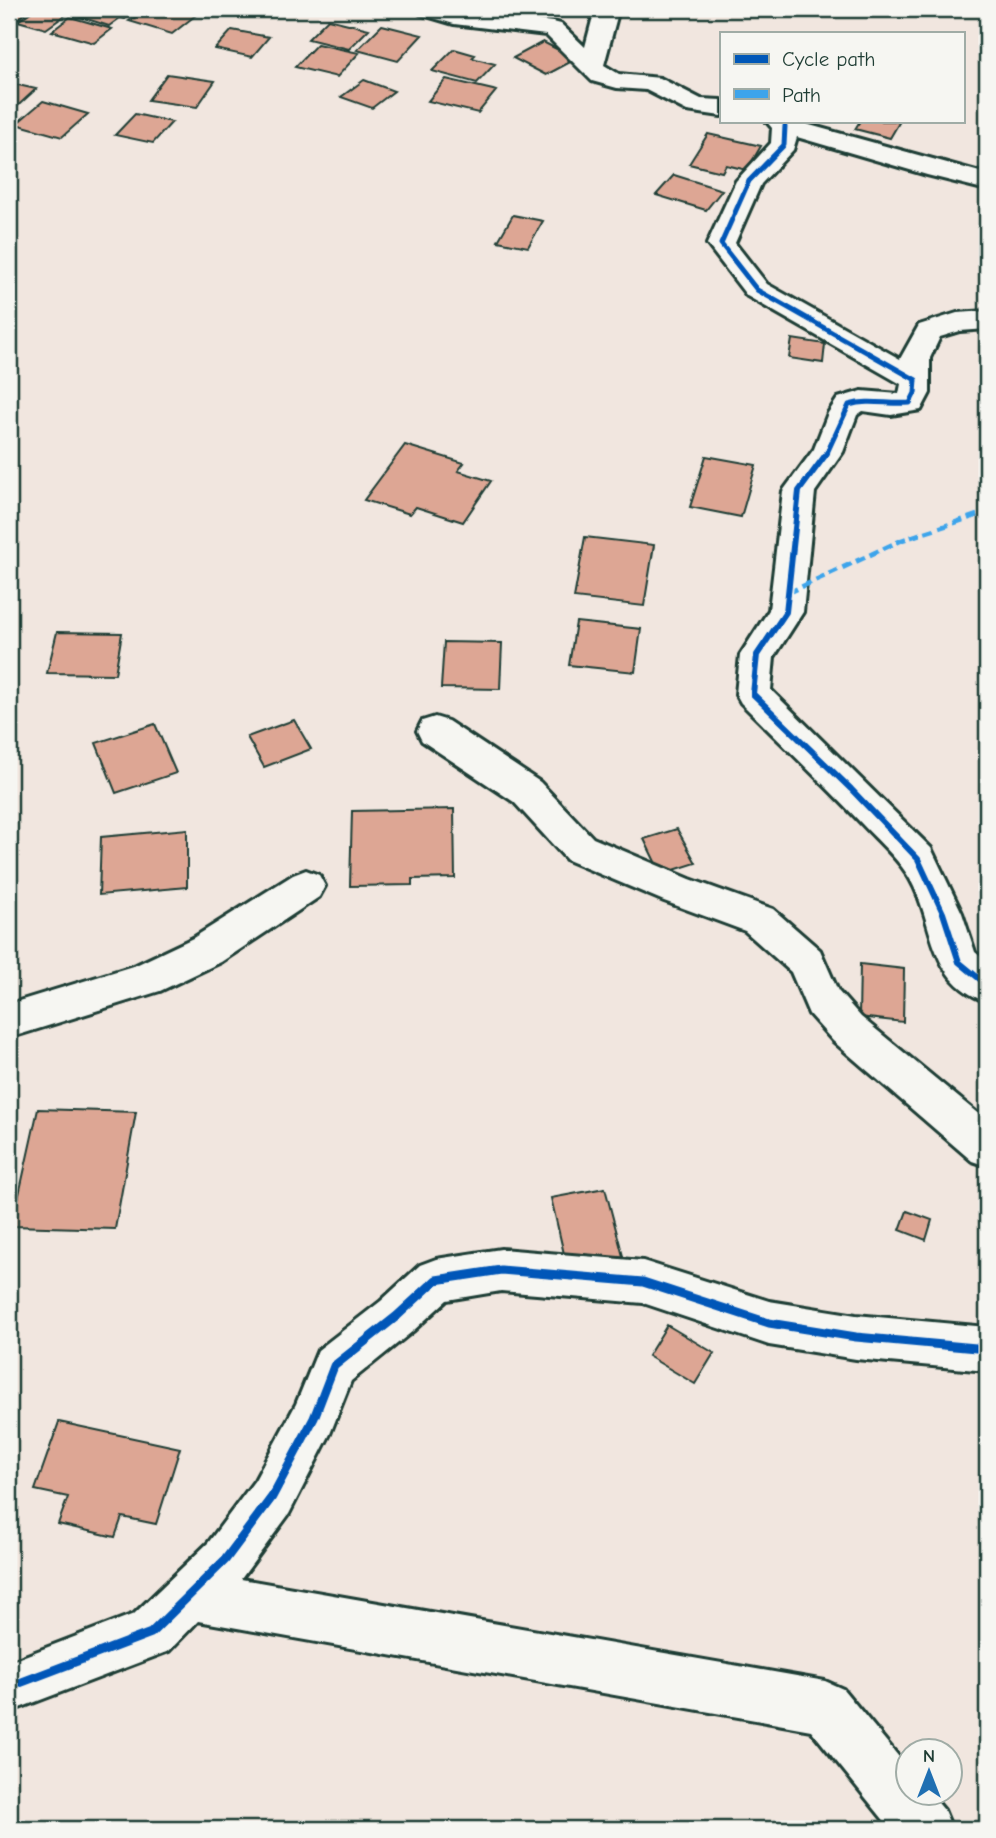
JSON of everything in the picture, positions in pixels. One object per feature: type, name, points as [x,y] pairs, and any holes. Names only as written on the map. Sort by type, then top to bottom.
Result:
[{"type":"street","points":[[428,9],[437,9],[454,17],[553,29],[601,76],[651,83],[696,106],[720,108]]},
{"type":"street","points":[[592,65],[607,9]]},
{"type":"street","points":[[916,380],[757,290],[721,244],[725,230],[739,208],[749,181],[784,145],[782,123],[930,171],[987,182]]},
{"type":"street","points":[[987,320],[957,322],[929,331],[915,358],[915,394],[910,403],[891,405],[862,401],[849,405],[843,413],[828,452],[799,491],[786,612],[757,654],[753,694],[851,789],[918,859],[943,914],[959,962],[987,985]]},
{"type":"street","points":[[435,731],[527,792],[580,849],[677,890],[759,920],[806,962],[823,1002],[847,1029],[987,1147]]},
{"type":"street","points":[[9,1021],[146,979],[208,950],[306,886]]},
{"type":"street","points":[[9,1687],[151,1633],[225,1560],[272,1497],[314,1418],[334,1366],[397,1316],[436,1280],[501,1270],[643,1282],[769,1323],[856,1337],[987,1349]]},
{"type":"street","points":[[190,1595],[825,1707],[925,1829]]},
{"type":"building","points":[[9,9],[31,9],[16,20],[9,18]]},
{"type":"building","points":[[35,9],[74,9],[46,29],[18,21]]},
{"type":"building","points":[[78,9],[139,9],[109,26],[71,14]]},
{"type":"building","points":[[149,9],[174,9],[196,15],[172,34],[129,21]]},
{"type":"building","points":[[70,17],[112,29],[94,43],[52,31]]},
{"type":"building","points":[[328,19],[369,29],[349,49],[308,39]]},
{"type":"building","points":[[382,25],[422,35],[398,61],[357,50]]},
{"type":"building","points":[[232,30],[269,37],[252,57],[215,49]]},
{"type":"building","points":[[543,42],[576,59],[546,75],[513,58]]},
{"type":"building","points":[[317,44],[359,53],[337,77],[295,67]]},
{"type":"building","points":[[454,49],[475,55],[472,58],[495,64],[477,83],[432,71]]},
{"type":"building","points":[[167,74],[215,81],[197,107],[148,100]]},
{"type":"building","points":[[446,79],[496,91],[478,113],[428,101]]},
{"type":"building","points":[[364,80],[394,91],[372,108],[341,97]]},
{"type":"building","points":[[9,83],[36,89],[9,114]]},
{"type":"building","points":[[43,101],[88,114],[62,137],[16,124]]},
{"type":"building","points":[[135,114],[172,122],[153,143],[115,135]]},
{"type":"building","points":[[859,122],[899,122],[890,138],[855,129]]},
{"type":"building","points":[[708,134],[761,146],[747,170],[726,165],[722,172],[689,164]]},
{"type":"building","points":[[674,175],[722,190],[706,210],[656,195]]},
{"type":"building","points":[[513,215],[543,221],[528,247],[498,241]]},
{"type":"building","points":[[792,339],[825,344],[823,363],[789,358]]},
{"type":"building","points":[[405,445],[464,463],[458,471],[491,481],[463,522],[416,507],[410,514],[364,500]]},
{"type":"building","points":[[706,456],[756,465],[741,517],[690,507]]},
{"type":"building","points":[[585,537],[654,545],[644,606],[574,598]]},
{"type":"building","points":[[576,622],[641,629],[635,672],[569,665]]},
{"type":"building","points":[[57,632],[122,633],[115,674],[47,673]]},
{"type":"building","points":[[444,642],[502,643],[500,689],[441,688]]},
{"type":"building","points":[[294,720],[311,749],[264,767],[247,737]]},
{"type":"building","points":[[155,724],[176,773],[116,793],[96,743]]},
{"type":"building","points":[[454,809],[455,878],[412,879],[412,885],[350,886],[352,811]]},
{"type":"building","points":[[187,829],[187,887],[99,895],[101,837]]},
{"type":"building","points":[[677,829],[696,863],[661,874],[644,839]]},
{"type":"building","points":[[860,964],[904,969],[903,1022],[859,1017]]},
{"type":"building","points":[[38,1109],[136,1112],[115,1229],[12,1226]]},
{"type":"building","points":[[605,1188],[624,1260],[568,1271],[551,1198]]},
{"type":"building","points":[[907,1211],[932,1220],[926,1240],[900,1230]]},
{"type":"building","points":[[667,1325],[714,1353],[695,1384],[648,1356]]},
{"type":"building","points":[[59,1422],[180,1448],[156,1524],[122,1517],[115,1537],[58,1524],[68,1497],[35,1490]]},
{"type":"marked path","points":[[788,593],[902,540],[987,512]]},
{"type":"cycle path","points":[[785,126],[784,145],[749,181],[721,244],[757,290],[916,380],[915,393],[910,403],[891,405],[862,401],[849,405],[843,413],[828,452],[799,491],[786,612],[757,655],[753,694],[851,789],[918,859],[943,913],[959,962],[987,985]]},
{"type":"cycle path","points":[[9,1687],[151,1633],[225,1560],[272,1497],[314,1418],[334,1366],[397,1316],[436,1280],[501,1270],[643,1282],[769,1323],[856,1337],[987,1349]]}]
